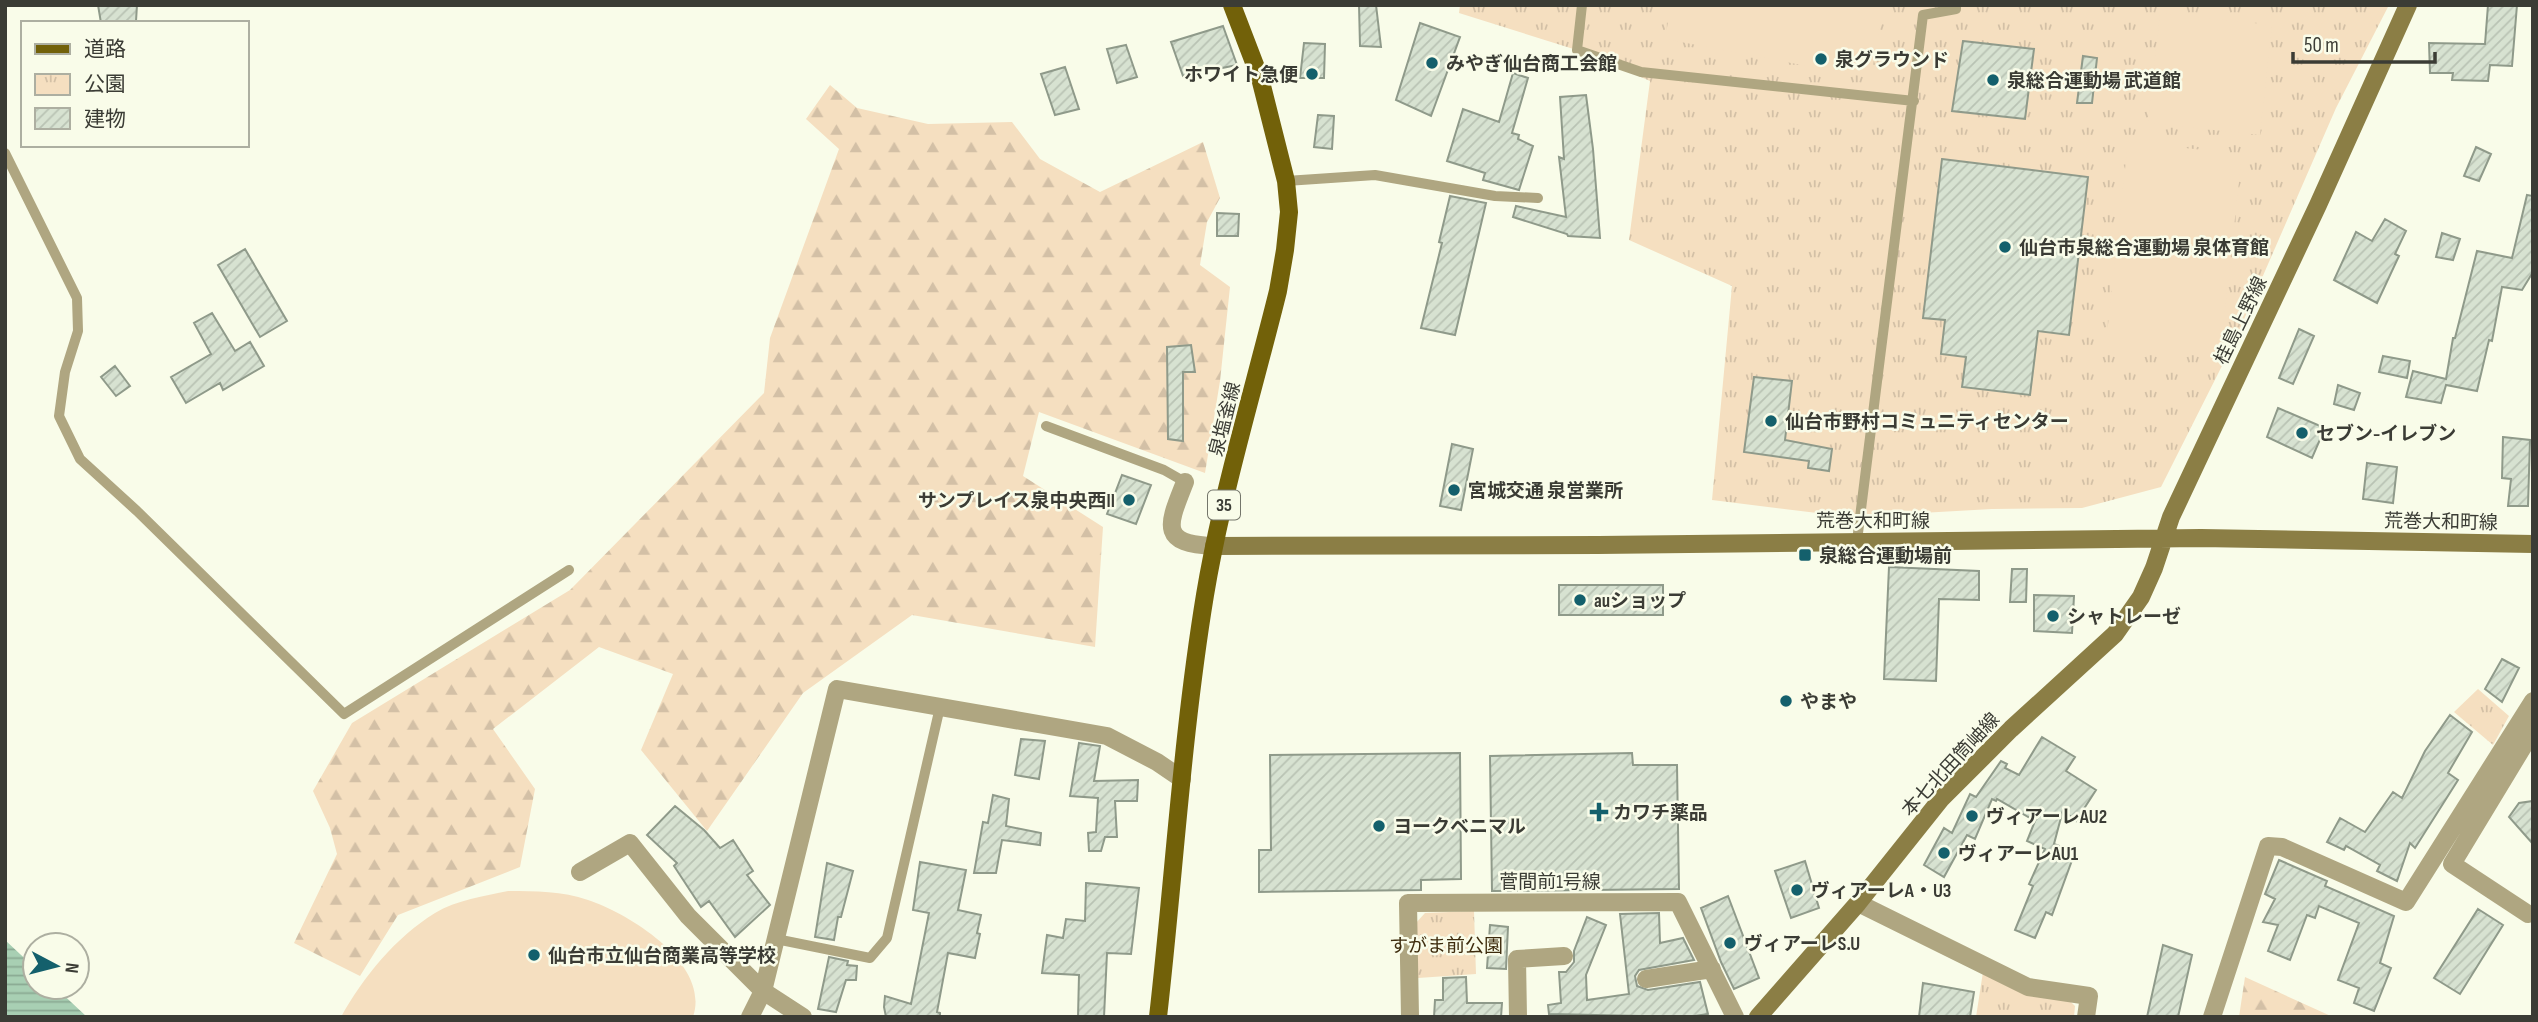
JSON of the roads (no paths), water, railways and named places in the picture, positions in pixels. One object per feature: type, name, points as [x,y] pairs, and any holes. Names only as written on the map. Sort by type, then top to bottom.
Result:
[{"type":"main road","name":"泉塩釜線","points":[[1158,1017],[1182,779],[1205,598],[1214,546],[1278,291],[1289,212],[1286,181],[1260,78],[1232,5]]},
{"type":"street","name":"桂島上野線","points":[[2164,539],[2199,455],[2318,205],[2408,5]]},
{"type":"street","points":[[1185,482],[1171,526],[1174,536],[1197,545],[1214,546]]},
{"type":"street","name":"荒巻大和町線","points":[[1214,546],[2164,539],[2533,544]]},
{"type":"street","name":"本七北田筒岫線","points":[[1758,1017],[1858,903],[1941,799],[2011,729],[2115,634],[2141,597],[2164,539]]},
{"type":"street","points":[[750,1017],[763,991],[838,689],[1107,736],[1157,762],[1182,779]]},
{"type":"street","points":[[2212,1017],[2269,846],[2282,847],[2406,902],[2533,702]]},
{"type":"street","points":[[2519,724],[2532,732],[2452,864],[2528,914]]},
{"type":"street","points":[[580,872],[630,844],[688,916],[763,991],[803,1017]]},
{"type":"street","name":"菅間前1号線","points":[[1410,1017],[1408,903],[1678,902],[1735,1017]]},
{"type":"street","points":[[1858,903],[2028,987],[2089,996],[2086,1017]]},
{"type":"street","points":[[1518,1017],[1517,959],[1564,956]]},
{"type":"street","points":[[1646,979],[1712,969]]},
{"type":"lane","points":[[1582,5],[1577,50],[1641,72],[1914,101]]},
{"type":"lane","points":[[1857,541],[1923,15],[1956,9],[1956,5]]},
{"type":"lane","points":[[5,153],[77,298],[78,331],[65,372],[60,416],[79,459],[137,511],[344,714],[569,570]]},
{"type":"lane","points":[[1286,181],[1375,175],[1495,196],[1538,198]]},
{"type":"lane","points":[[1046,425],[1164,470],[1185,482]]},
{"type":"lane","points":[[776,939],[870,958],[887,938],[940,707]]},
{"type":"place","name":"泉グラウンド","points":[[1821,59]]},
{"type":"place","name":"みやぎ仙台商工会館","points":[[1432,63]]},
{"type":"place","name":"ホワイト急便","points":[[1312,74]]},
{"type":"place","name":"泉総合運動場 武道館","points":[[1993,80]]},
{"type":"place","name":"仙台市泉総合運動場 泉体育館","points":[[2005,247]]},
{"type":"place","name":"仙台市野村コミュニティセンター","points":[[1771,421]]},
{"type":"place","name":"セブン-イレブン","points":[[2302,433]]},
{"type":"place","name":"宮城交通 泉営業所","points":[[1454,490]]},
{"type":"place","name":"サンプレイス泉中央西II","points":[[1129,500]]},
{"type":"place","name":"泉総合運動場前","points":[[1805,555]]},
{"type":"place","name":"auショップ","points":[[1580,600]]},
{"type":"place","name":"シャトレーゼ","points":[[2053,616]]},
{"type":"place","name":"やまや","points":[[1786,701]]},
{"type":"place","name":"カワチ薬品","points":[[1599,812]]},
{"type":"place","name":"ヴィアーレAU2","points":[[1972,816]]},
{"type":"place","name":"ヨークベニマル","points":[[1379,826]]},
{"type":"place","name":"ヴィアーレAU1","points":[[1944,853]]},
{"type":"place","name":"ヴィアーレA・U3","points":[[1797,890]]},
{"type":"place","name":"ヴィアーレS.U","points":[[1730,943]]},
{"type":"place","name":"仙台市立仙台商業高等学校","points":[[534,955]]},
{"type":"park label","name":"すがま前公園","points":[[1446,945]]}]
